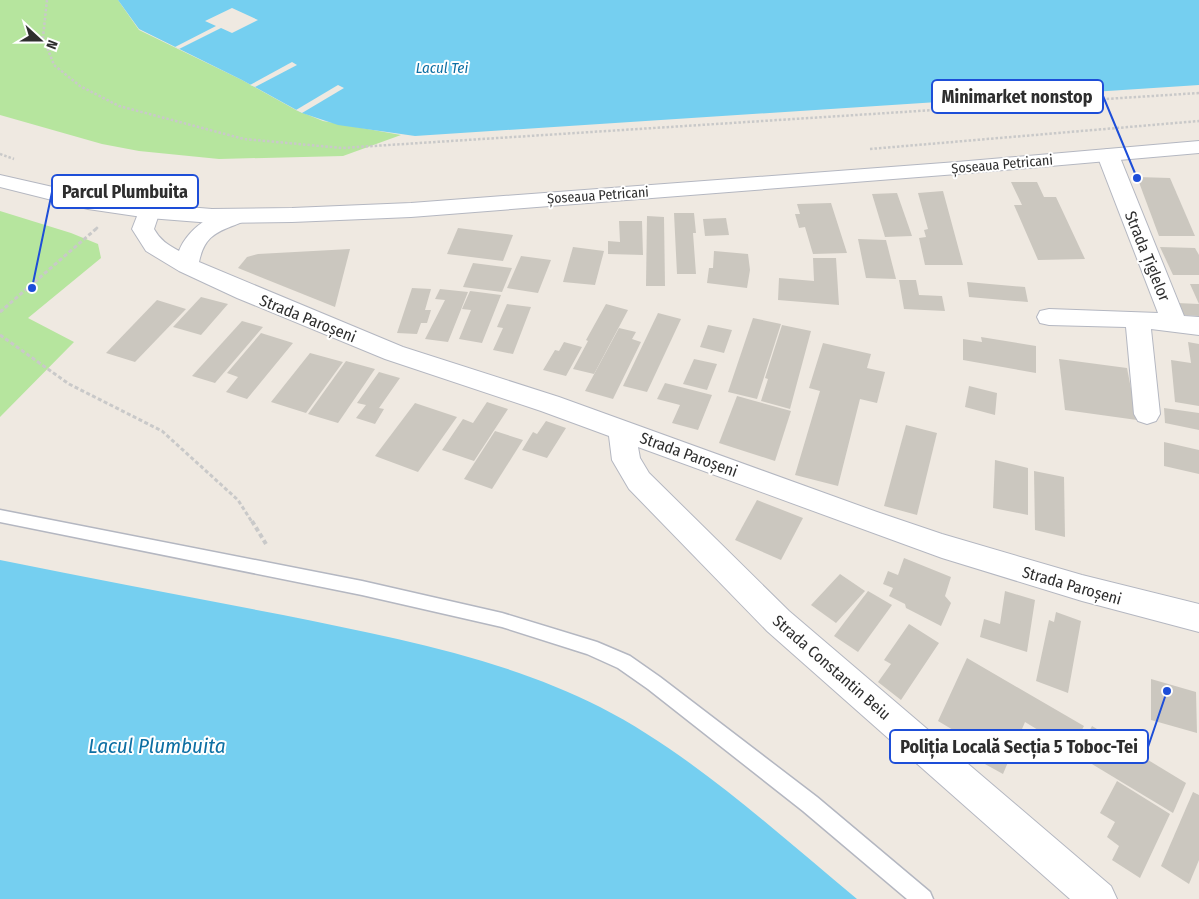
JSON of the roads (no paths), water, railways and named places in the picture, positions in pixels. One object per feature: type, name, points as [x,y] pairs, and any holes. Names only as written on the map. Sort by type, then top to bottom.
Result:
[{"type":"street","name":"Șoseaua Petricani","points":[[0,181],[60,197],[149,211],[212,216],[336,214],[411,210],[1199,147]]},
{"type":"street","name":"Strada Țiglelor","points":[[1049,317],[1138,319],[1174,322],[1108,155]]},
{"type":"street","name":"Strada Paroșeni","points":[[149,211],[143,229],[147,237],[154,246],[187,266],[244,292],[394,353],[622,430],[942,546],[1082,588],[1199,618]]},
{"type":"street","points":[[187,266],[189,250],[194,241],[205,230],[240,216]]},
{"type":"street","name":"Strada Țiglelor","points":[[1138,319],[1147,414]]},
{"type":"street","points":[[1174,322],[1199,326]]},
{"type":"street","name":"Strada Constantin Beiu","points":[[622,430],[626,460],[639,482],[778,621],[1098,899]]},
{"type":"lane","points":[[0,516],[362,588],[502,620],[591,647],[624,662],[654,683],[810,804],[923,899]]},
{"type":"water","name":"Lacul Tei","points":[[118,0],[1199,0],[1199,85],[415,136],[338,125],[302,113],[242,80],[139,29]]},
{"type":"water","name":"Lacul Plumbuita","points":[[0,560],[283,615],[405,641],[485,662],[562,690],[600,707],[634,726],[701,771],[857,899],[0,899]]},
{"type":"place","name":"Minimarket nonstop","points":[[1137,178]]},
{"type":"place","name":"Parcul Plumbuita","points":[[32,288]]},
{"type":"place","name":"Poliția Locală Secția 5 Toboc-Tei","points":[[1167,691]]}]
